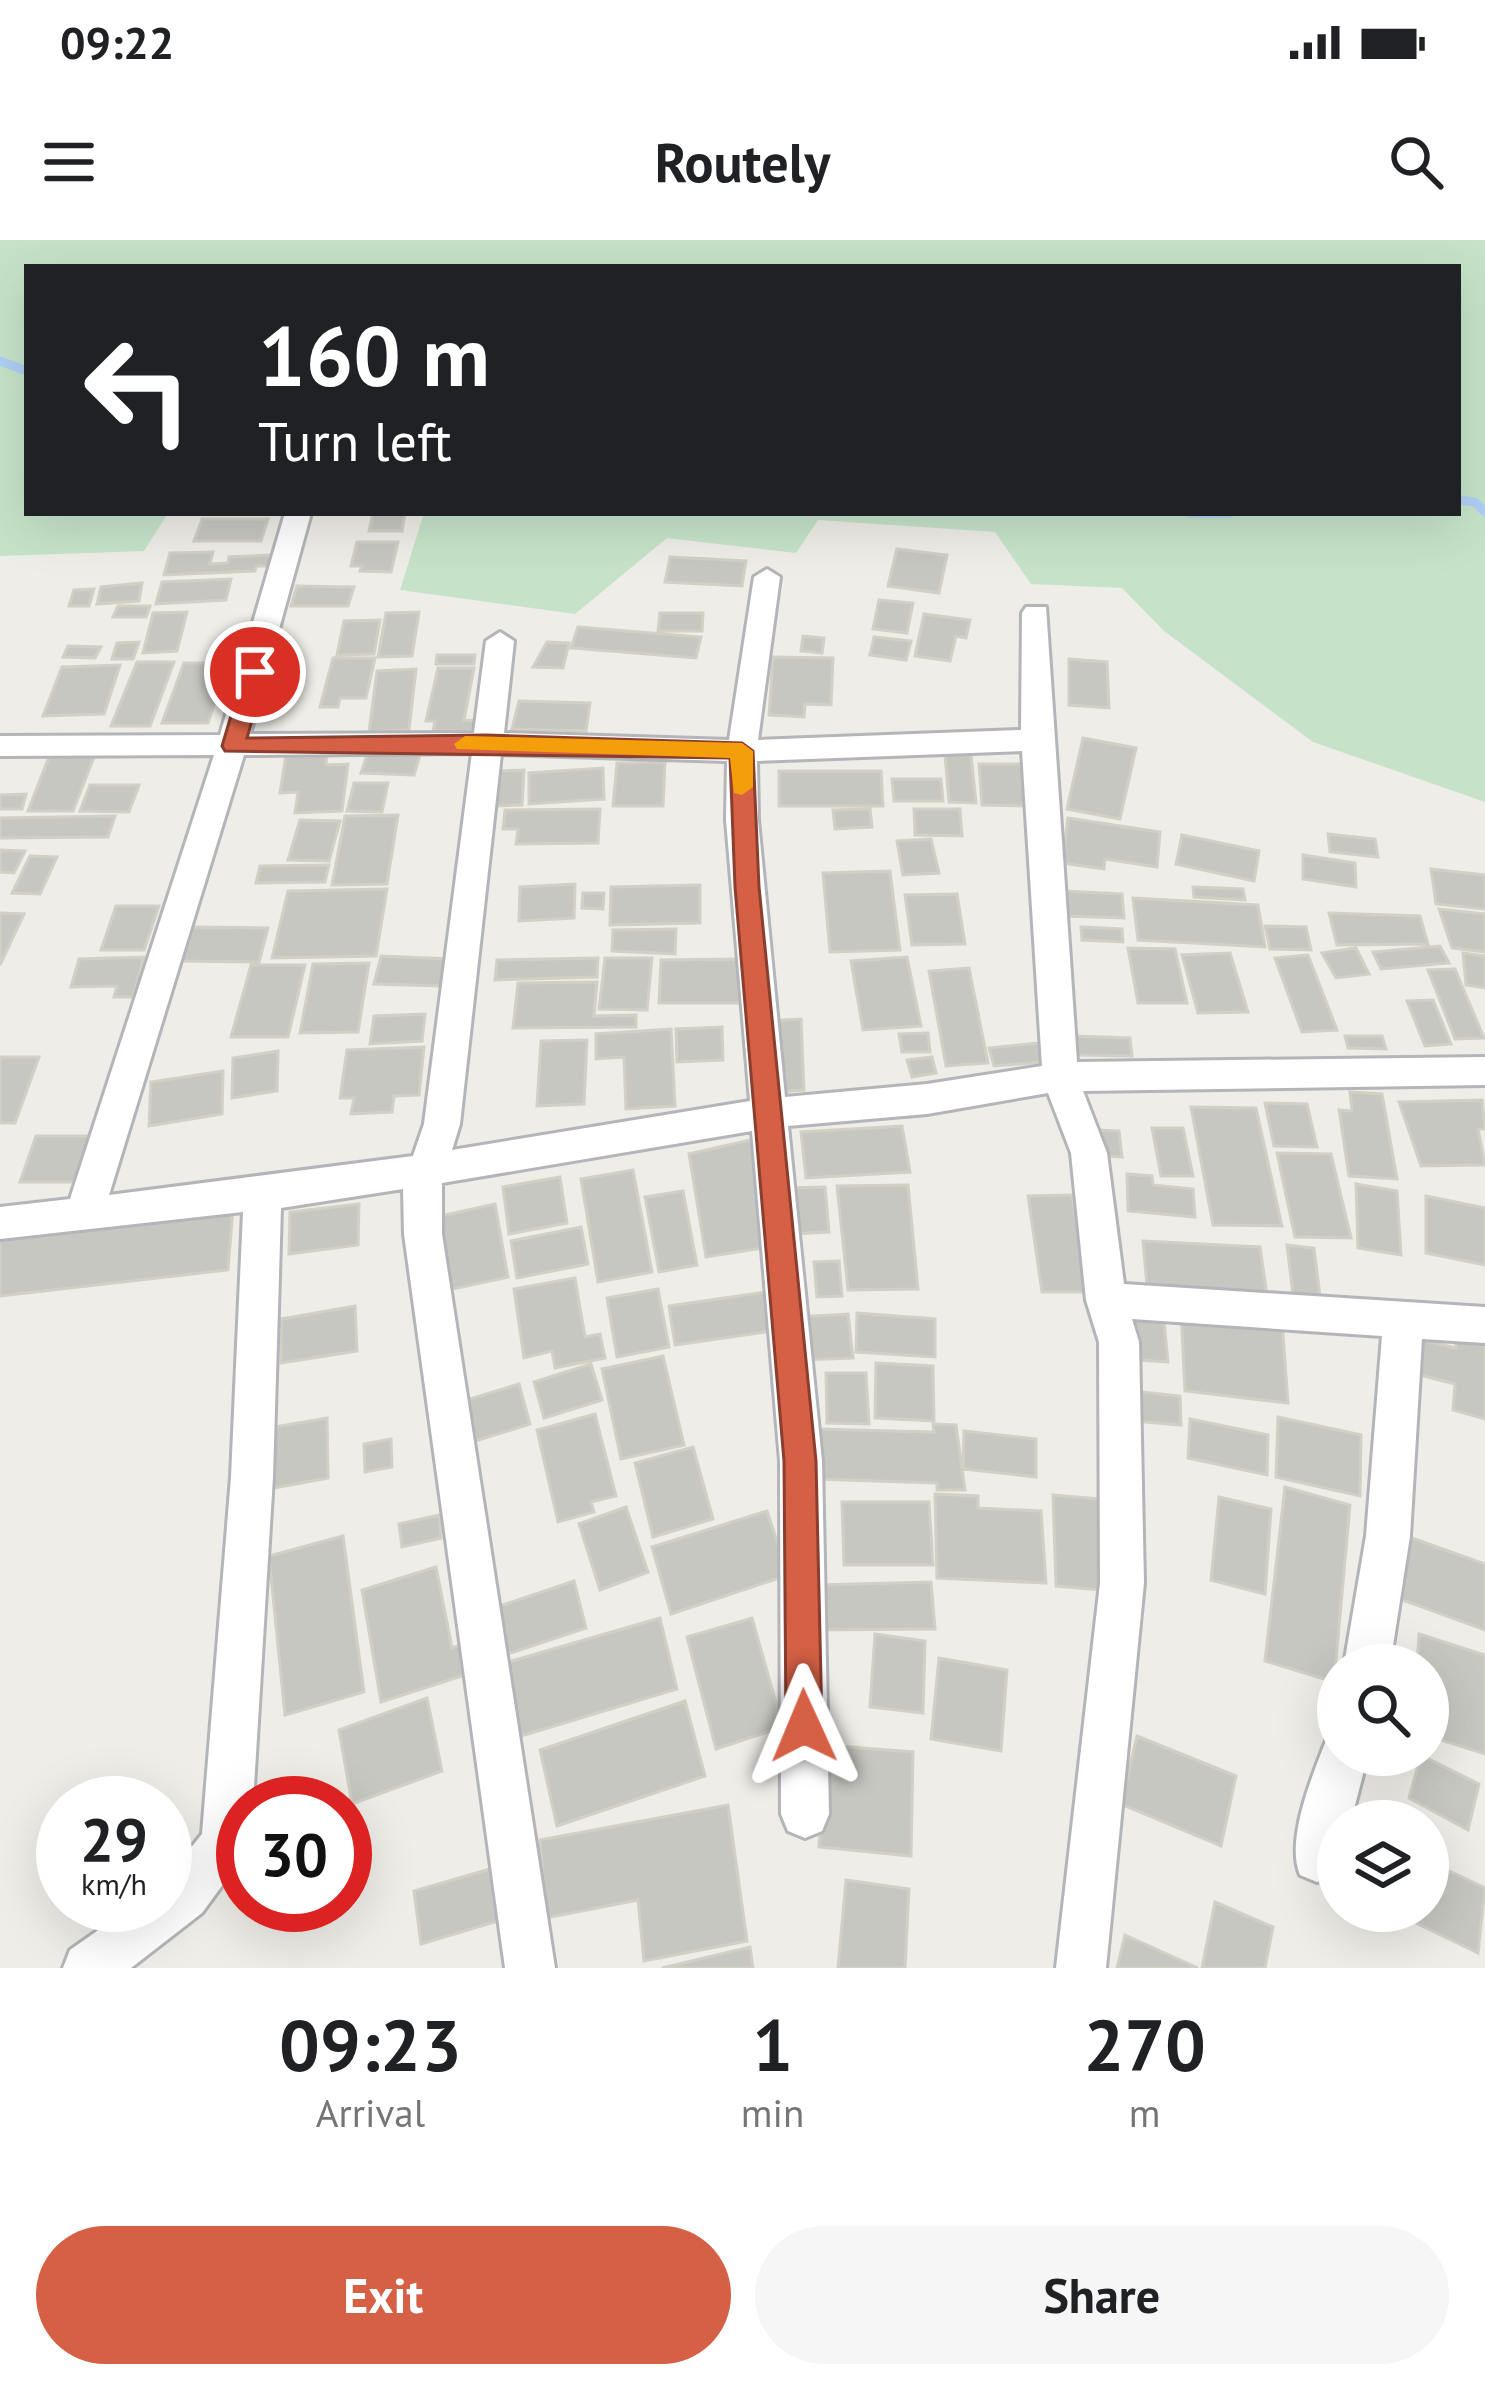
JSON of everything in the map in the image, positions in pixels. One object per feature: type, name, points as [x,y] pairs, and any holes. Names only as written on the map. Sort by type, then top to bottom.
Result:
[{"type":"street","points":[[85,1216],[160,959],[233,746],[297,516]]},
{"type":"street","points":[[766,577],[742,751],[745,865],[800,1461],[805,1814]]},
{"type":"street","points":[[1036,613],[1036,740],[1060,1077],[1089,1153],[1106,1300],[1119,1342],[1122,1582],[1082,1968]]},
{"type":"street","points":[[500,641],[442,1124],[420,1193],[530,1968]]},
{"type":"street","points":[[0,746],[486,743],[742,751],[1036,740]]},
{"type":"street","points":[[0,1223],[263,1194],[768,1113],[927,1099],[1060,1077],[1485,1071]]},
{"type":"street","points":[[88,1968],[190,1893],[213,1868],[226,1839],[252,1477],[263,1194]]},
{"type":"street","points":[[1106,1300],[1485,1325]]},
{"type":"street","points":[[1370,1644],[1388,1536],[1403,1319]]},
{"type":"green space","points":[[0,240],[1485,240],[1485,802],[1313,742],[1164,631],[1122,588],[1031,584],[995,532],[818,520],[796,553],[667,538],[575,614],[400,590],[423,516],[1461,516],[1461,264],[24,264],[24,516],[166,516],[144,551],[0,556]]},
{"type":"building","points":[[372,516],[404,516],[402,531],[369,531]]},
{"type":"building","points":[[202,519],[268,519],[261,541],[194,541]]},
{"type":"building","points":[[357,542],[398,542],[391,572],[360,571],[362,566],[351,566]]},
{"type":"building","points":[[897,549],[947,555],[939,593],[888,586]]},
{"type":"building","points":[[213,552],[210,564],[228,563],[229,557],[271,555],[269,566],[256,566],[255,571],[164,575],[170,553]]},
{"type":"building","points":[[670,557],[746,561],[742,586],[665,582]]},
{"type":"building","points":[[231,579],[226,600],[156,604],[162,582]]},
{"type":"building","points":[[142,583],[139,601],[97,604],[101,587]]},
{"type":"building","points":[[297,586],[354,587],[348,606],[291,606]]},
{"type":"building","points":[[94,589],[89,606],[69,606],[74,590]]},
{"type":"building","points":[[879,600],[913,603],[907,633],[873,629]]},
{"type":"building","points":[[118,606],[150,606],[146,617],[113,617]]},
{"type":"building","points":[[187,612],[177,651],[143,653],[153,613]]},
{"type":"building","points":[[419,612],[412,656],[378,657],[386,613]]},
{"type":"building","points":[[660,613],[703,613],[702,631],[658,631]]},
{"type":"building","points":[[924,614],[970,620],[966,638],[956,636],[950,661],[915,656]]},
{"type":"building","points":[[380,620],[374,654],[337,655],[344,621]]},
{"type":"building","points":[[578,627],[701,637],[696,658],[571,648]]},
{"type":"building","points":[[803,636],[824,638],[822,653],[801,651]]},
{"type":"building","points":[[874,637],[911,641],[906,660],[870,655]]},
{"type":"building","points":[[139,642],[133,659],[112,659],[117,643]]},
{"type":"building","points":[[547,642],[569,643],[563,668],[533,667]]},
{"type":"building","points":[[68,646],[101,647],[95,658],[63,657]]},
{"type":"building","points":[[437,655],[475,655],[474,664],[436,664]]},
{"type":"building","points":[[773,657],[833,658],[831,705],[805,704],[804,717],[769,715]]},
{"type":"building","points":[[333,658],[375,658],[366,698],[340,698],[338,707],[320,707]]},
{"type":"building","points":[[1069,659],[1107,662],[1109,708],[1069,705]]},
{"type":"building","points":[[137,662],[174,662],[150,726],[111,726]]},
{"type":"building","points":[[184,663],[228,663],[208,723],[162,723]]},
{"type":"building","points":[[120,665],[104,714],[43,716],[62,667]]},
{"type":"building","points":[[438,668],[474,668],[464,720],[480,721],[478,731],[433,731],[435,721],[426,721]]},
{"type":"building","points":[[416,669],[409,730],[369,732],[377,671]]},
{"type":"building","points":[[519,701],[590,703],[586,731],[512,729]]},
{"type":"building","points":[[1083,738],[1136,748],[1120,819],[1067,809]]},
{"type":"building","points":[[368,752],[420,755],[414,775],[361,773]]},
{"type":"building","points":[[327,754],[326,765],[348,764],[342,811],[295,813],[298,792],[280,793],[286,755]]},
{"type":"building","points":[[945,755],[971,755],[976,803],[949,802]]},
{"type":"building","points":[[49,757],[94,757],[73,811],[28,811]]},
{"type":"building","points":[[665,762],[663,806],[613,806],[617,763]]},
{"type":"building","points":[[979,764],[1022,764],[1027,806],[982,805]]},
{"type":"building","points":[[603,768],[604,799],[529,804],[529,773]]},
{"type":"building","points":[[524,770],[522,805],[496,806],[498,771]]},
{"type":"building","points":[[779,771],[881,771],[883,806],[779,806]]},
{"type":"building","points":[[892,779],[941,779],[943,801],[894,801]]},
{"type":"building","points":[[354,783],[388,783],[382,812],[347,811]]},
{"type":"building","points":[[90,785],[139,785],[129,812],[80,811]]},
{"type":"building","points":[[26,794],[22,809],[0,809],[0,795]]},
{"type":"building","points":[[600,809],[598,843],[516,844],[518,829],[503,829],[505,810]]},
{"type":"building","points":[[870,809],[872,827],[835,829],[833,810]]},
{"type":"building","points":[[914,809],[960,809],[962,836],[915,835]]},
{"type":"building","points":[[398,815],[387,884],[332,885],[345,816]]},
{"type":"building","points":[[115,816],[108,837],[0,838],[0,818]]},
{"type":"building","points":[[1068,818],[1160,832],[1157,867],[1105,859],[1104,869],[1062,863]]},
{"type":"building","points":[[300,820],[340,821],[329,861],[288,860]]},
{"type":"building","points":[[1328,834],[1375,839],[1378,857],[1330,852]]},
{"type":"building","points":[[1182,835],[1259,851],[1254,881],[1176,864]]},
{"type":"building","points":[[931,839],[939,873],[903,875],[897,841]]},
{"type":"building","points":[[0,850],[25,851],[14,873],[0,872]]},
{"type":"building","points":[[1303,855],[1355,863],[1356,887],[1303,879]]},
{"type":"building","points":[[30,856],[57,857],[40,894],[12,893]]},
{"type":"building","points":[[329,865],[325,882],[256,883],[260,866]]},
{"type":"building","points":[[1431,869],[1485,875],[1485,909],[1436,904]]},
{"type":"building","points":[[890,871],[900,950],[830,952],[823,873]]},
{"type":"building","points":[[575,884],[574,918],[519,921],[520,887]]},
{"type":"building","points":[[700,885],[700,923],[610,925],[611,887]]},
{"type":"building","points":[[1193,887],[1243,889],[1245,900],[1194,897]]},
{"type":"building","points":[[387,889],[376,956],[272,958],[288,891]]},
{"type":"building","points":[[1063,891],[1122,894],[1124,918],[1065,916]]},
{"type":"building","points":[[583,893],[604,893],[603,909],[582,908]]},
{"type":"building","points":[[957,894],[965,944],[912,945],[905,895]]},
{"type":"building","points":[[1133,898],[1258,905],[1265,947],[1138,940]]},
{"type":"building","points":[[116,906],[159,906],[144,950],[101,950]]},
{"type":"building","points":[[1439,909],[1485,914],[1485,952],[1452,948]]},
{"type":"building","points":[[0,913],[24,914],[0,965]]},
{"type":"building","points":[[1329,913],[1420,916],[1428,944],[1337,945]]},
{"type":"building","points":[[1265,926],[1306,927],[1311,950],[1270,949]]},
{"type":"building","points":[[193,927],[268,928],[259,962],[182,961]]},
{"type":"building","points":[[1081,927],[1122,929],[1123,942],[1082,940]]},
{"type":"building","points":[[676,929],[675,954],[612,951],[613,930]]},
{"type":"building","points":[[1440,946],[1449,963],[1381,969],[1373,952]]},
{"type":"building","points":[[1128,948],[1175,949],[1187,1003],[1138,1003]]},
{"type":"building","points":[[1356,948],[1369,974],[1336,978],[1322,953]]},
{"type":"building","points":[[1230,953],[1248,1012],[1198,1013],[1182,955]]},
{"type":"building","points":[[1463,953],[1485,956],[1485,988],[1466,985]]},
{"type":"building","points":[[1308,955],[1337,1030],[1302,1032],[1275,958]]},
{"type":"building","points":[[381,956],[448,959],[441,986],[374,984]]},
{"type":"building","points":[[144,957],[133,997],[114,997],[117,986],[71,987],[79,959]]},
{"type":"building","points":[[907,957],[921,1026],[863,1030],[851,961]]},
{"type":"building","points":[[598,958],[597,977],[495,980],[497,960]]},
{"type":"building","points":[[605,958],[652,958],[647,1010],[599,1009]]},
{"type":"building","points":[[740,959],[741,1003],[659,1003],[661,960]]},
{"type":"building","points":[[369,963],[358,1032],[300,1033],[313,964]]},
{"type":"building","points":[[251,965],[305,965],[288,1037],[231,1037]]},
{"type":"building","points":[[969,968],[988,1063],[946,1066],[929,971]]},
{"type":"building","points":[[1455,969],[1484,1038],[1455,1039],[1428,970]]},
{"type":"building","points":[[597,982],[594,1016],[636,1015],[636,1027],[513,1028],[518,983]]},
{"type":"building","points":[[1433,1000],[1451,1044],[1425,1046],[1407,1001]]},
{"type":"building","points":[[425,1014],[422,1041],[370,1044],[374,1016]]},
{"type":"building","points":[[801,1019],[804,1090],[778,1092],[769,1021]]},
{"type":"building","points":[[722,1027],[723,1060],[677,1062],[676,1029]]},
{"type":"building","points":[[671,1029],[675,1106],[626,1109],[624,1057],[596,1059],[596,1034]]},
{"type":"building","points":[[928,1033],[930,1052],[902,1052],[899,1034]]},
{"type":"building","points":[[1072,1036],[1130,1038],[1132,1056],[1074,1055]]},
{"type":"building","points":[[1345,1036],[1382,1036],[1386,1049],[1348,1048]]},
{"type":"building","points":[[587,1040],[584,1104],[537,1106],[541,1041]]},
{"type":"building","points":[[1049,1042],[1055,1061],[994,1066],[989,1048]]},
{"type":"building","points":[[424,1047],[419,1095],[394,1096],[392,1112],[351,1114],[354,1098],[340,1098],[347,1050]]},
{"type":"building","points":[[278,1051],[277,1091],[232,1098],[233,1058]]},
{"type":"building","points":[[0,1057],[39,1057],[15,1123],[0,1123]]},
{"type":"building","points":[[932,1057],[936,1073],[912,1077],[907,1060]]},
{"type":"building","points":[[223,1071],[222,1114],[149,1126],[151,1082]]},
{"type":"building","points":[[1350,1092],[1382,1094],[1397,1179],[1349,1176],[1339,1110],[1352,1111]]},
{"type":"building","points":[[1482,1100],[1485,1129],[1478,1129],[1485,1165],[1421,1166],[1399,1102]]},
{"type":"building","points":[[1265,1103],[1307,1104],[1317,1147],[1274,1146]]},
{"type":"building","points":[[1191,1107],[1256,1108],[1282,1226],[1213,1225]]},
{"type":"building","points":[[902,1126],[910,1172],[806,1178],[801,1132]]},
{"type":"building","points":[[1152,1128],[1183,1128],[1193,1176],[1161,1176]]},
{"type":"building","points":[[1097,1130],[1119,1131],[1122,1157],[1100,1156]]},
{"type":"building","points":[[36,1136],[98,1136],[83,1182],[20,1182]]},
{"type":"building","points":[[759,1138],[775,1246],[706,1257],[689,1154]]},
{"type":"building","points":[[1277,1153],[1331,1154],[1351,1238],[1295,1237]]},
{"type":"building","points":[[633,1170],[652,1272],[598,1282],[581,1179]]},
{"type":"building","points":[[1127,1174],[1152,1176],[1153,1185],[1193,1189],[1195,1217],[1128,1211]]},
{"type":"building","points":[[560,1177],[567,1223],[509,1234],[503,1187]]},
{"type":"building","points":[[1356,1184],[1397,1191],[1401,1255],[1358,1248]]},
{"type":"building","points":[[908,1185],[918,1289],[848,1290],[837,1186]]},
{"type":"building","points":[[825,1187],[829,1232],[792,1234],[789,1188]]},
{"type":"building","points":[[683,1191],[697,1265],[659,1272],[645,1197]]},
{"type":"building","points":[[1072,1195],[1088,1292],[1042,1292],[1028,1196]]},
{"type":"building","points":[[1426,1196],[1485,1208],[1485,1265],[1426,1253]]},
{"type":"building","points":[[359,1204],[358,1245],[289,1254],[290,1212]]},
{"type":"building","points":[[495,1204],[508,1277],[444,1291],[432,1218]]},
{"type":"building","points":[[233,1208],[228,1270],[0,1296],[0,1235]]},
{"type":"building","points":[[581,1227],[588,1264],[517,1278],[511,1241]]},
{"type":"building","points":[[1143,1241],[1260,1247],[1268,1303],[1148,1297]]},
{"type":"building","points":[[1287,1245],[1314,1248],[1320,1296],[1293,1294]]},
{"type":"building","points":[[839,1261],[842,1296],[817,1297],[814,1262]]},
{"type":"building","points":[[575,1278],[585,1337],[600,1334],[605,1358],[555,1368],[552,1351],[524,1358],[514,1289]]},
{"type":"building","points":[[658,1289],[669,1347],[617,1357],[607,1298]]},
{"type":"building","points":[[766,1292],[773,1331],[675,1345],[669,1306]]},
{"type":"building","points":[[355,1306],[357,1351],[281,1363],[281,1319]]},
{"type":"building","points":[[1131,1309],[1163,1311],[1168,1362],[1136,1360]]},
{"type":"building","points":[[1181,1310],[1282,1321],[1288,1403],[1185,1391]]},
{"type":"building","points":[[857,1313],[935,1319],[935,1357],[856,1352]]},
{"type":"building","points":[[848,1314],[853,1358],[802,1360],[799,1317]]},
{"type":"building","points":[[1456,1334],[1485,1342],[1485,1419],[1453,1410],[1455,1384],[1420,1375],[1422,1340],[1456,1348]]},
{"type":"building","points":[[663,1356],[684,1445],[621,1459],[602,1369]]},
{"type":"building","points":[[876,1363],[933,1366],[934,1421],[875,1418]]},
{"type":"building","points":[[591,1364],[602,1400],[544,1418],[534,1382]]},
{"type":"building","points":[[826,1373],[866,1373],[869,1424],[827,1423]]},
{"type":"building","points":[[519,1384],[530,1424],[469,1443],[460,1402]]},
{"type":"building","points":[[1133,1391],[1180,1396],[1181,1425],[1134,1421]]},
{"type":"building","points":[[595,1414],[616,1496],[591,1502],[594,1512],[558,1522],[537,1430]]},
{"type":"building","points":[[1278,1417],[1361,1435],[1360,1496],[1276,1477]]},
{"type":"building","points":[[327,1418],[328,1478],[269,1489],[269,1428]]},
{"type":"building","points":[[1190,1419],[1268,1435],[1267,1475],[1188,1458]]},
{"type":"building","points":[[933,1424],[956,1425],[965,1490],[937,1490],[937,1483],[815,1479],[814,1429],[934,1432]]},
{"type":"building","points":[[964,1431],[1036,1439],[1036,1477],[963,1469]]},
{"type":"building","points":[[391,1439],[392,1467],[365,1472],[364,1444]]},
{"type":"building","points":[[693,1447],[713,1519],[653,1537],[635,1463]]},
{"type":"building","points":[[1285,1487],[1350,1505],[1337,1644],[1317,1644],[1317,1677],[1265,1661]]},
{"type":"building","points":[[935,1494],[978,1496],[978,1508],[1041,1511],[1046,1583],[937,1578]]},
{"type":"building","points":[[1053,1495],[1099,1499],[1103,1590],[1056,1586]]},
{"type":"building","points":[[1219,1497],[1271,1509],[1265,1594],[1211,1580]]},
{"type":"building","points":[[842,1502],[929,1502],[933,1565],[844,1565]]},
{"type":"building","points":[[626,1507],[648,1572],[600,1590],[579,1524]]},
{"type":"building","points":[[767,1511],[788,1575],[671,1614],[652,1547]]},
{"type":"building","points":[[439,1515],[441,1538],[402,1547],[399,1524]]},
{"type":"building","points":[[1398,1533],[1485,1564],[1485,1630],[1389,1595]]},
{"type":"building","points":[[343,1536],[364,1692],[285,1715],[269,1556]]},
{"type":"building","points":[[436,1567],[452,1648],[461,1645],[468,1674],[381,1702],[362,1590]]},
{"type":"building","points":[[574,1581],[586,1628],[502,1656],[491,1609]]},
{"type":"building","points":[[931,1582],[935,1629],[820,1630],[818,1585]]},
{"type":"building","points":[[660,1618],[677,1689],[511,1739],[498,1665]]},
{"type":"building","points":[[752,1618],[783,1727],[716,1749],[687,1637]]},
{"type":"building","points":[[875,1634],[925,1641],[923,1713],[870,1707]]},
{"type":"building","points":[[1419,1634],[1485,1655],[1485,1754],[1449,1743],[1449,1644],[1418,1644]]},
{"type":"building","points":[[939,1658],[1007,1670],[1001,1751],[931,1739]]},
{"type":"building","points":[[427,1698],[442,1771],[372,1797],[372,1776],[347,1776],[339,1730]]},
{"type":"building","points":[[685,1701],[705,1776],[557,1826],[540,1750]]},
{"type":"building","points":[[1137,1736],[1236,1776],[1221,1846],[1121,1804]]},
{"type":"building","points":[[824,1745],[913,1752],[911,1856],[819,1847]]},
{"type":"building","points":[[1449,1769],[1479,1784],[1468,1830],[1449,1820],[1449,1800],[1409,1798],[1415,1776],[1449,1776]]},
{"type":"building","points":[[728,1805],[747,1941],[644,1961],[638,1900],[546,1918],[540,1840]]},
{"type":"building","points":[[490,1869],[498,1921],[421,1944],[414,1891]]},
{"type":"building","points":[[1449,1871],[1485,1888],[1478,1953],[1434,1932],[1449,1932]]},
{"type":"building","points":[[846,1880],[909,1889],[905,1968],[838,1968]]},
{"type":"building","points":[[1215,1902],[1273,1927],[1265,1968],[1202,1968]]},
{"type":"building","points":[[1125,1935],[1198,1968],[1117,1968]]},
{"type":"building","points":[[750,1947],[753,1968],[662,1968]]},
{"type":"waterway","points":[[0,361],[24,370]]},
{"type":"waterway","points":[[1461,500],[1475,502],[1485,512]]},
{"type":"slow traffic","points":[[465,744],[742,751],[742,787]]},
{"type":"route","points":[[255,672],[233,746],[486,743],[742,751],[747,887],[800,1461],[804,1726]]}]
